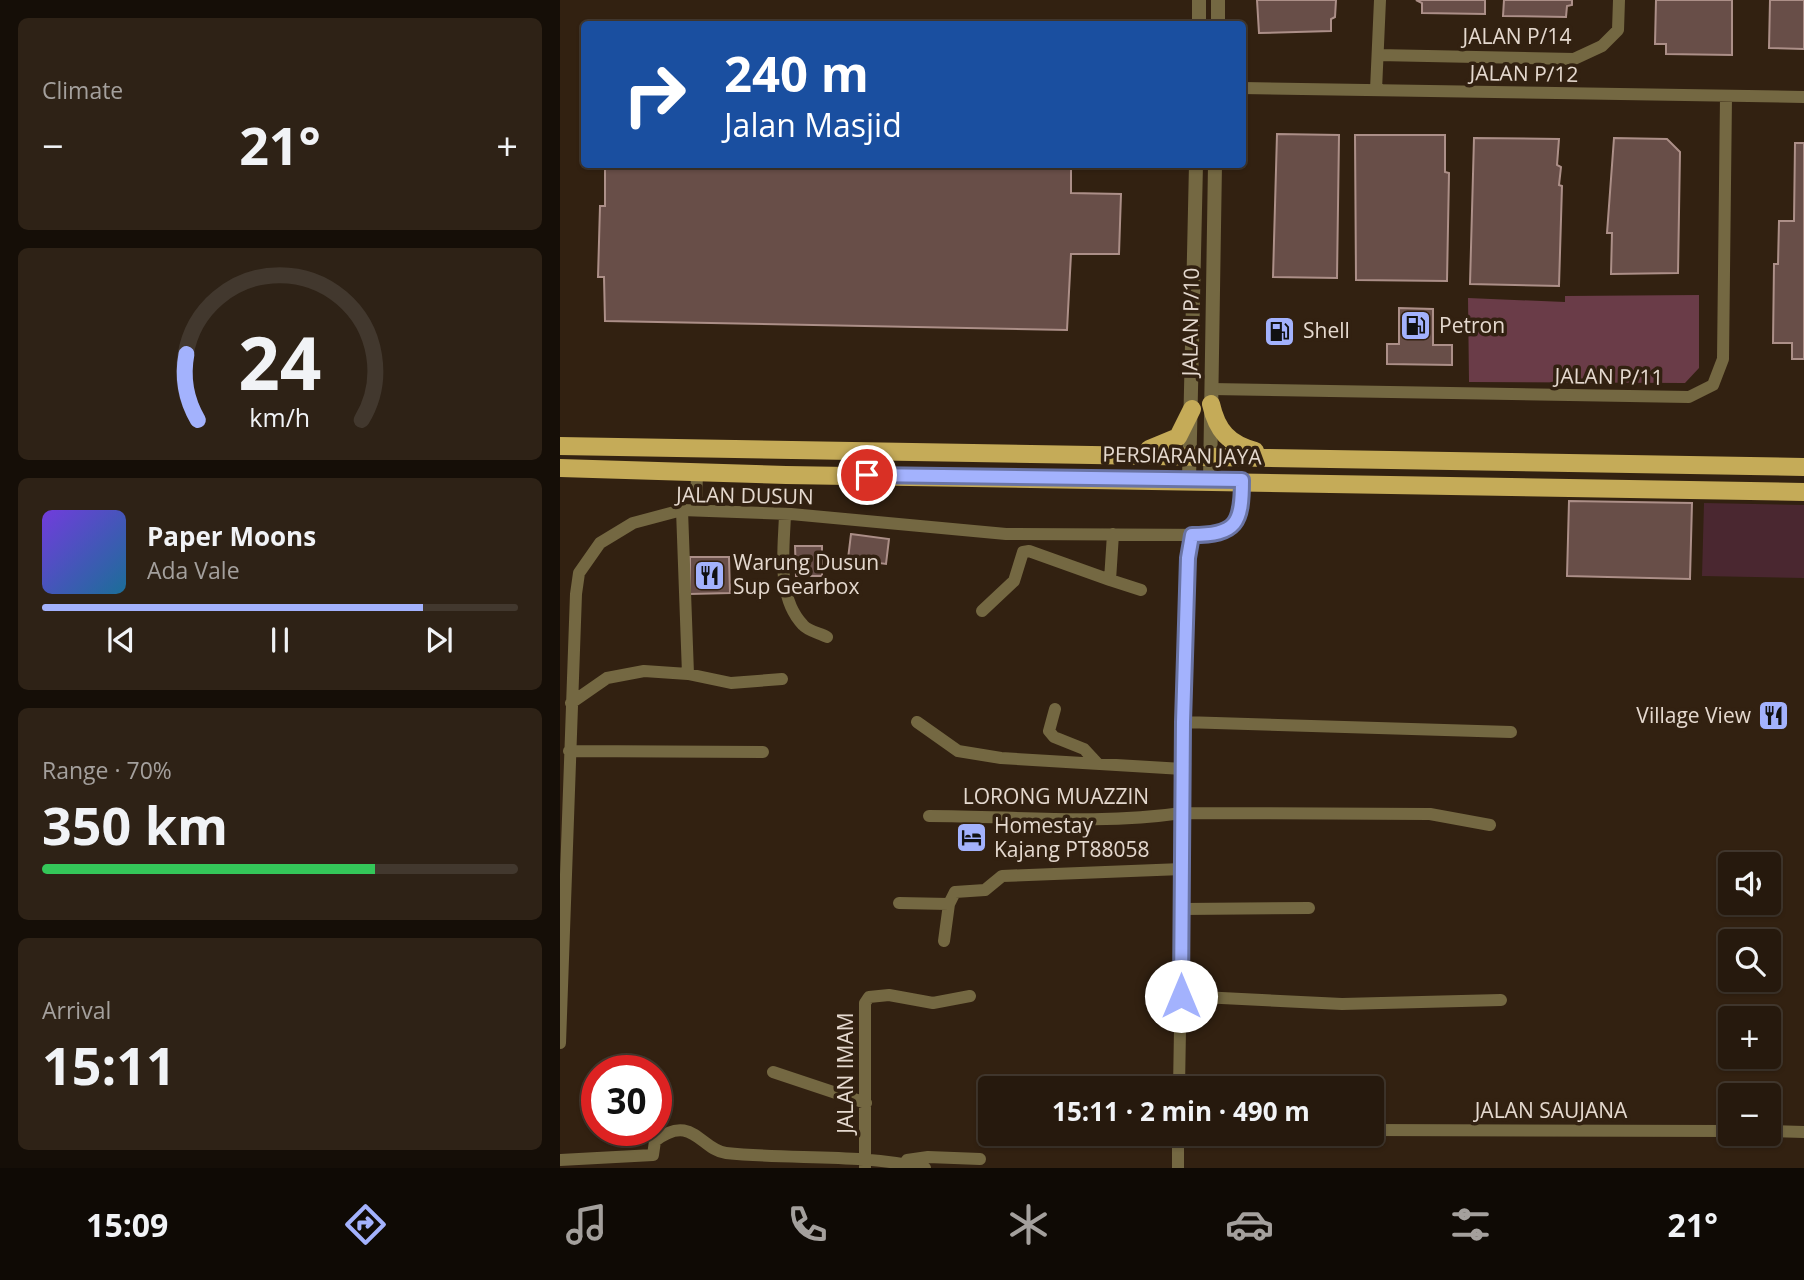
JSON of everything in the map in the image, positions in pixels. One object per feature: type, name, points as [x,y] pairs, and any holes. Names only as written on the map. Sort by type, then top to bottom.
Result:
[{"type":"main road","points":[[1211,396],[1218,428],[1228,439],[1240,446],[1278,457]]},
{"type":"main road","points":[[1132,454],[1178,438],[1192,409]]},
{"type":"main road","name":"PERSIARAN JAYA","points":[[560,446],[1804,467]]},
{"type":"main road","name":"PERSIARAN JAYA","points":[[560,468],[1804,492]]},
{"type":"street","points":[[1199,0],[1199,21]]},
{"type":"street","points":[[1218,0],[1218,21]]},
{"type":"street","points":[[1376,90],[1380,0]]},
{"type":"street","name":"JALAN P/14","points":[[1378,55],[1574,60],[1602,46],[1618,30],[1619,0]]},
{"type":"street","name":"JALAN P/12","points":[[1246,89],[1804,97]]},
{"type":"street","name":"JALAN P/11","points":[[1211,396],[1689,397],[1713,385],[1723,359],[1726,97]]},
{"type":"street","name":"JALAN P/10","points":[[1189,480],[1196,168]]},
{"type":"street","name":"JALAN P/10","points":[[1210,480],[1215,168]]},
{"type":"street","points":[[696,510],[697,472]]},
{"type":"street","name":"JALAN DUSUN","points":[[560,1043],[569,751],[579,573],[600,543],[633,523],[681,510],[785,514],[1006,534],[1218,535],[1238,522],[1242,480]]},
{"type":"street","points":[[681,510],[688,674]]},
{"type":"street","points":[[785,514],[783,575],[792,610],[804,627],[827,636]]},
{"type":"street","points":[[1110,580],[1113,534]]},
{"type":"street","points":[[1179,1076],[1183,722],[1188,558],[1192,535]]},
{"type":"street","points":[[982,611],[1014,581],[1023,552],[1029,551],[1141,590]]},
{"type":"street","points":[[571,703],[607,678],[644,671],[688,674],[731,683],[782,679]]},
{"type":"street","points":[[1055,709],[1049,731],[1054,737],[1084,749],[1097,763]]},
{"type":"street","points":[[918,722],[958,751],[1001,758],[1183,769]]},
{"type":"street","points":[[1183,722],[1511,732]]},
{"type":"street","points":[[569,751],[763,752]]},
{"type":"street","name":"LORONG MUAZZIN","points":[[929,816],[1148,818],[1182,813],[1430,814],[1490,825]]},
{"type":"street","points":[[944,941],[949,904],[955,892],[985,890],[1002,876],[1182,869]]},
{"type":"street","points":[[899,903],[949,904]]},
{"type":"street","points":[[1182,909],[1309,908]]},
{"type":"street","name":"JALAN IMAM","points":[[865,1163],[864,1017],[869,997],[889,995],[933,1003],[970,996]]},
{"type":"street","points":[[1181,996],[1366,1004],[1501,1000]]},
{"type":"street","points":[[773,1072],[866,1103]]},
{"type":"street","name":"JALAN SAUJANA","points":[[1384,1130],[1718,1131]]},
{"type":"street","points":[[1781,1131],[1804,1132]]},
{"type":"street","points":[[560,1160],[653,1155],[655,1141],[667,1132],[696,1133],[723,1153],[865,1163],[928,1157],[980,1159]]},
{"type":"street","points":[[1178,1146],[1178,1168]]},
{"type":"street","points":[[896,1162],[925,1168]]},
{"type":"shaded area","points":[[1699,295],[1699,368],[1685,383],[1469,382],[1468,298],[1565,302],[1565,296]]},
{"type":"shaded area","points":[[1704,503],[1804,505],[1804,578],[1702,576]]},
{"type":"building","points":[[1257,0],[1336,0],[1331,31],[1259,33]]},
{"type":"building","points":[[1416,0],[1485,0],[1485,14],[1422,13],[1422,3]]},
{"type":"building","points":[[1504,0],[1572,0],[1572,5],[1567,6],[1566,17],[1503,16]]},
{"type":"building","points":[[1656,0],[1732,0],[1732,55],[1666,54],[1666,44],[1655,44]]},
{"type":"building","points":[[1770,0],[1804,0],[1804,49],[1769,48]]},
{"type":"building","points":[[1277,134],[1339,135],[1337,278],[1273,277]]},
{"type":"building","points":[[1355,135],[1445,135],[1445,172],[1449,173],[1447,281],[1356,280]]},
{"type":"building","points":[[1474,138],[1559,139],[1557,165],[1561,167],[1559,185],[1562,186],[1559,286],[1470,284]]},
{"type":"building","points":[[1614,138],[1667,139],[1680,152],[1678,273],[1611,274],[1612,233],[1607,233]]},
{"type":"building","points":[[1795,143],[1804,143],[1804,359],[1792,359],[1792,343],[1773,343],[1774,264],[1778,264],[1779,221],[1794,221]]},
{"type":"building","points":[[605,168],[1071,168],[1071,193],[1121,194],[1119,254],[1071,254],[1067,330],[605,321],[604,277],[598,277],[600,206],[605,206]]},
{"type":"building","name":"Petron","points":[[1399,308],[1433,309],[1433,345],[1452,345],[1452,365],[1387,364],[1387,344],[1399,344]]},
{"type":"building","points":[[1569,501],[1692,503],[1690,579],[1567,576]]},
{"type":"building","points":[[851,534],[889,539],[886,564],[848,559]]},
{"type":"building","points":[[795,546],[822,546],[822,576],[796,576]]},
{"type":"building","name":"Warung Dusun Sup Gearbox","points":[[690,557],[729,557],[730,593],[690,594]]},
{"type":"place","name":"Petron","points":[[1416,326]]},
{"type":"place","name":"Shell","points":[[1280,331]]},
{"type":"place","name":"Warung Dusun Sup Gearbox","points":[[710,575]]},
{"type":"place","name":"Village View","points":[[1774,716]]},
{"type":"place","name":"Homestay Kajang PT88058","points":[[971,838]]},
{"type":"route","points":[[867,475],[1242,480],[1238,522],[1218,535],[1192,535],[1188,558],[1183,722],[1181,996]]}]
